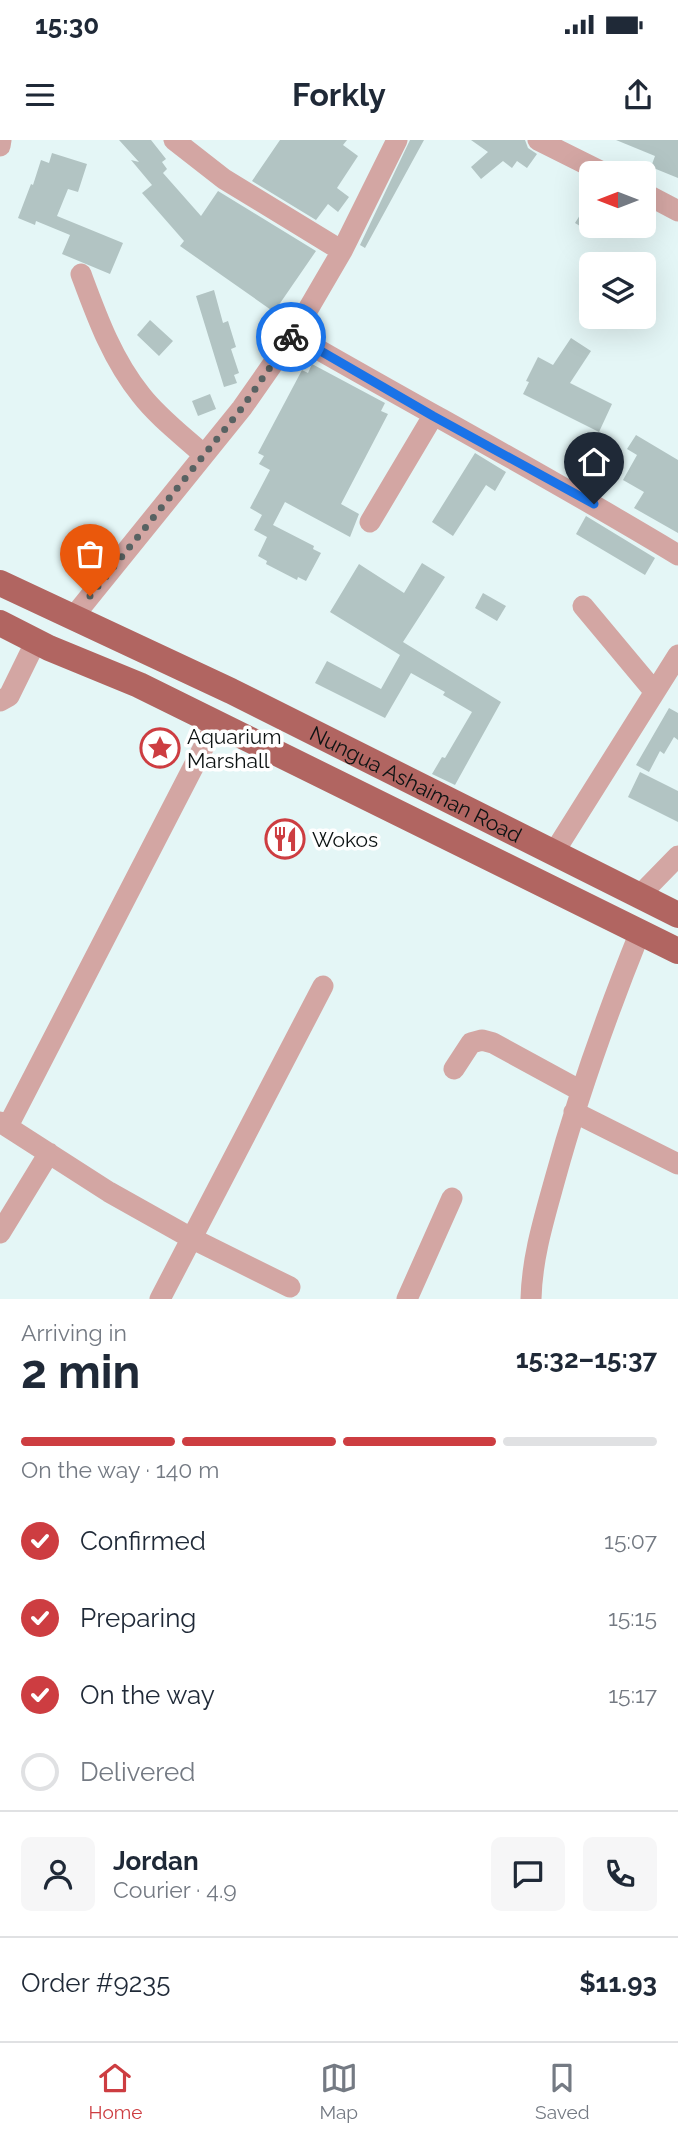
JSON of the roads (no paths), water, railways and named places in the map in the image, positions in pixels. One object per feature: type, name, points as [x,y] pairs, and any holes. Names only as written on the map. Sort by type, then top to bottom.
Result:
[{"type":"main road","name":"Nungua Ashaiman Road","points":[[0,583],[74,616],[405,777],[552,854],[678,915]]},
{"type":"main road","name":"Nungua Ashaiman Road","points":[[0,623],[139,685],[678,951]]},
{"type":"street","points":[[0,146],[1,140]]},
{"type":"street","points":[[174,140],[224,179],[342,251]]},
{"type":"street","points":[[538,140],[580,161]]},
{"type":"street","points":[[74,616],[242,408],[293,335],[342,251],[390,143]]},
{"type":"street","points":[[656,200],[678,211]]},
{"type":"street","points":[[81,274],[120,366],[143,397],[204,455]]},
{"type":"street","points":[[293,335],[594,504],[678,555]]},
{"type":"street","points":[[370,523],[433,416]]},
{"type":"street","points":[[583,606],[654,691]]},
{"type":"street","points":[[0,701],[9,696],[36,641]]},
{"type":"street","points":[[552,854],[678,654]]},
{"type":"street","points":[[216,723],[4,1124],[108,1192],[191,1238],[290,1287]]},
{"type":"street","points":[[639,896],[678,856]]},
{"type":"street","points":[[531,1299],[534,1257],[574,1112],[610,1007],[640,932]]},
{"type":"street","points":[[160,1299],[323,986]]},
{"type":"street","points":[[454,1069],[471,1043],[482,1040],[581,1091]]},
{"type":"street","points":[[574,1112],[678,1164]]},
{"type":"street","points":[[0,1233],[49,1153]]},
{"type":"street","points":[[407,1299],[452,1198]]},
{"type":"place","name":"Aquarium Marshall","points":[[160,748]]},
{"type":"place","name":"Wokos","points":[[285,839]]}]
